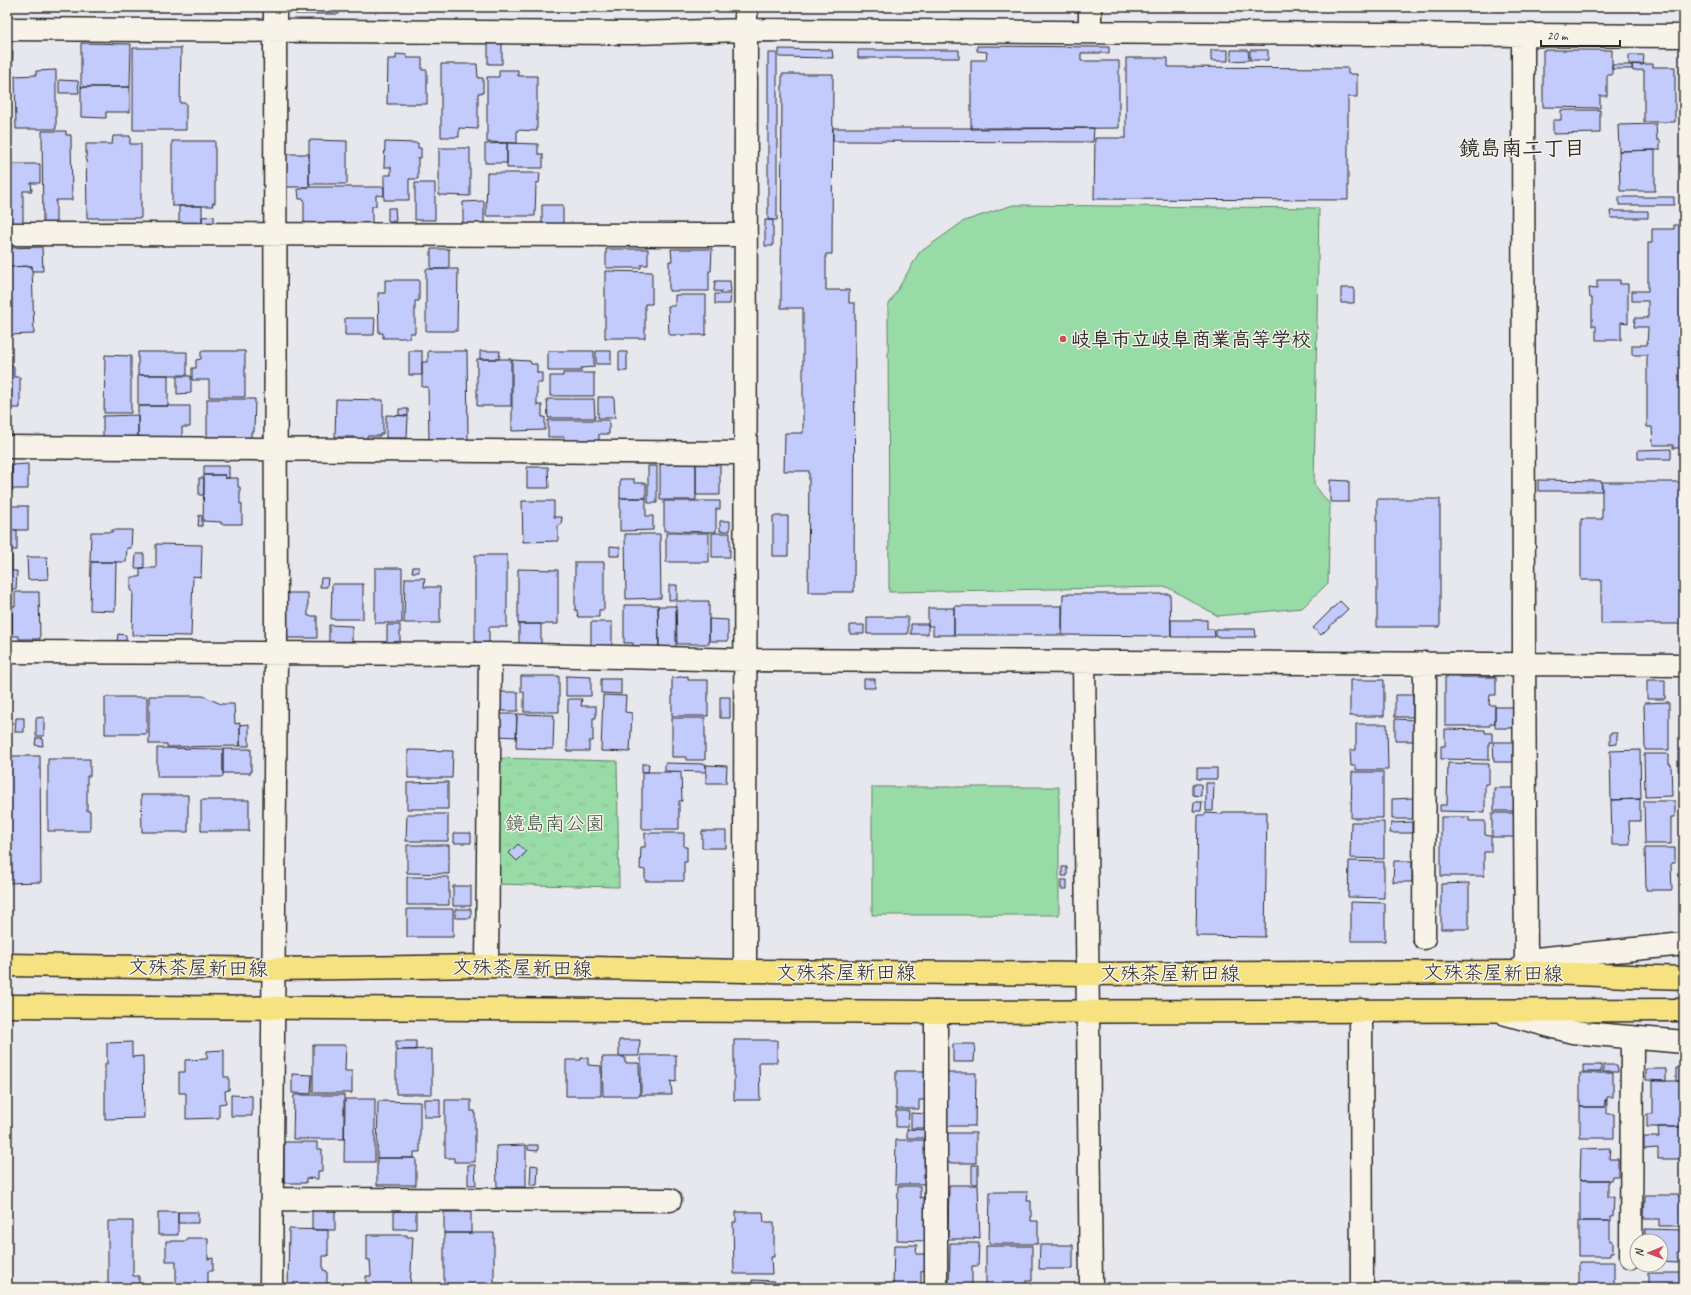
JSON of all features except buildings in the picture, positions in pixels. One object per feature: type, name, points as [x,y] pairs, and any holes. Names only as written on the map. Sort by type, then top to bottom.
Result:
[{"type":"main road","name":"文殊茶屋新田線","points":[[7,966],[273,969],[487,966],[745,971],[1088,974],[1522,966],[1684,978]]},
{"type":"main road","name":"文殊茶屋新田線","points":[[7,1006],[274,1006],[936,1012],[1089,1010],[1684,1010]]},
{"type":"street","points":[[271,1288],[276,654],[275,7]]},
{"type":"street","points":[[745,971],[744,660],[746,7]]},
{"type":"street","points":[[1090,7],[1090,32]]},
{"type":"street","points":[[7,29],[275,32],[632,33],[746,30],[1684,36]]},
{"type":"street","points":[[1523,36],[1524,665],[1522,966],[1684,944]]},
{"type":"street","points":[[7,234],[746,235]]},
{"type":"street","points":[[7,447],[745,453]]},
{"type":"street","points":[[7,652],[490,654],[744,660],[1684,665]]},
{"type":"street","points":[[487,966],[490,654]]},
{"type":"street","points":[[1084,661],[1091,1288]]},
{"type":"street","points":[[1424,938],[1425,663]]},
{"type":"street","points":[[1361,1010],[1362,1288]]},
{"type":"street","points":[[1494,1010],[1572,1032],[1684,1042]]},
{"type":"street","points":[[936,1012],[936,1288]]},
{"type":"street","points":[[1631,1233],[1632,1037]]},
{"type":"street","points":[[272,1199],[670,1200]]},
{"type":"green space","points":[[1013,205],[1319,208],[1314,484],[1330,505],[1328,583],[1302,608],[1218,616],[1167,587],[889,592],[888,306],[919,253],[964,221]]},
{"type":"green space","name":"鏡島南公園","points":[[494,758],[617,761],[619,887],[493,884]]},
{"type":"green space","points":[[872,787],[1059,787],[1059,915],[872,915]]},
{"type":"place","name":"岐阜市立岐阜商業高等学校","points":[[1063,339]]},
{"type":"district","name":"鏡島南二丁目","points":[[1522,148]]}]
